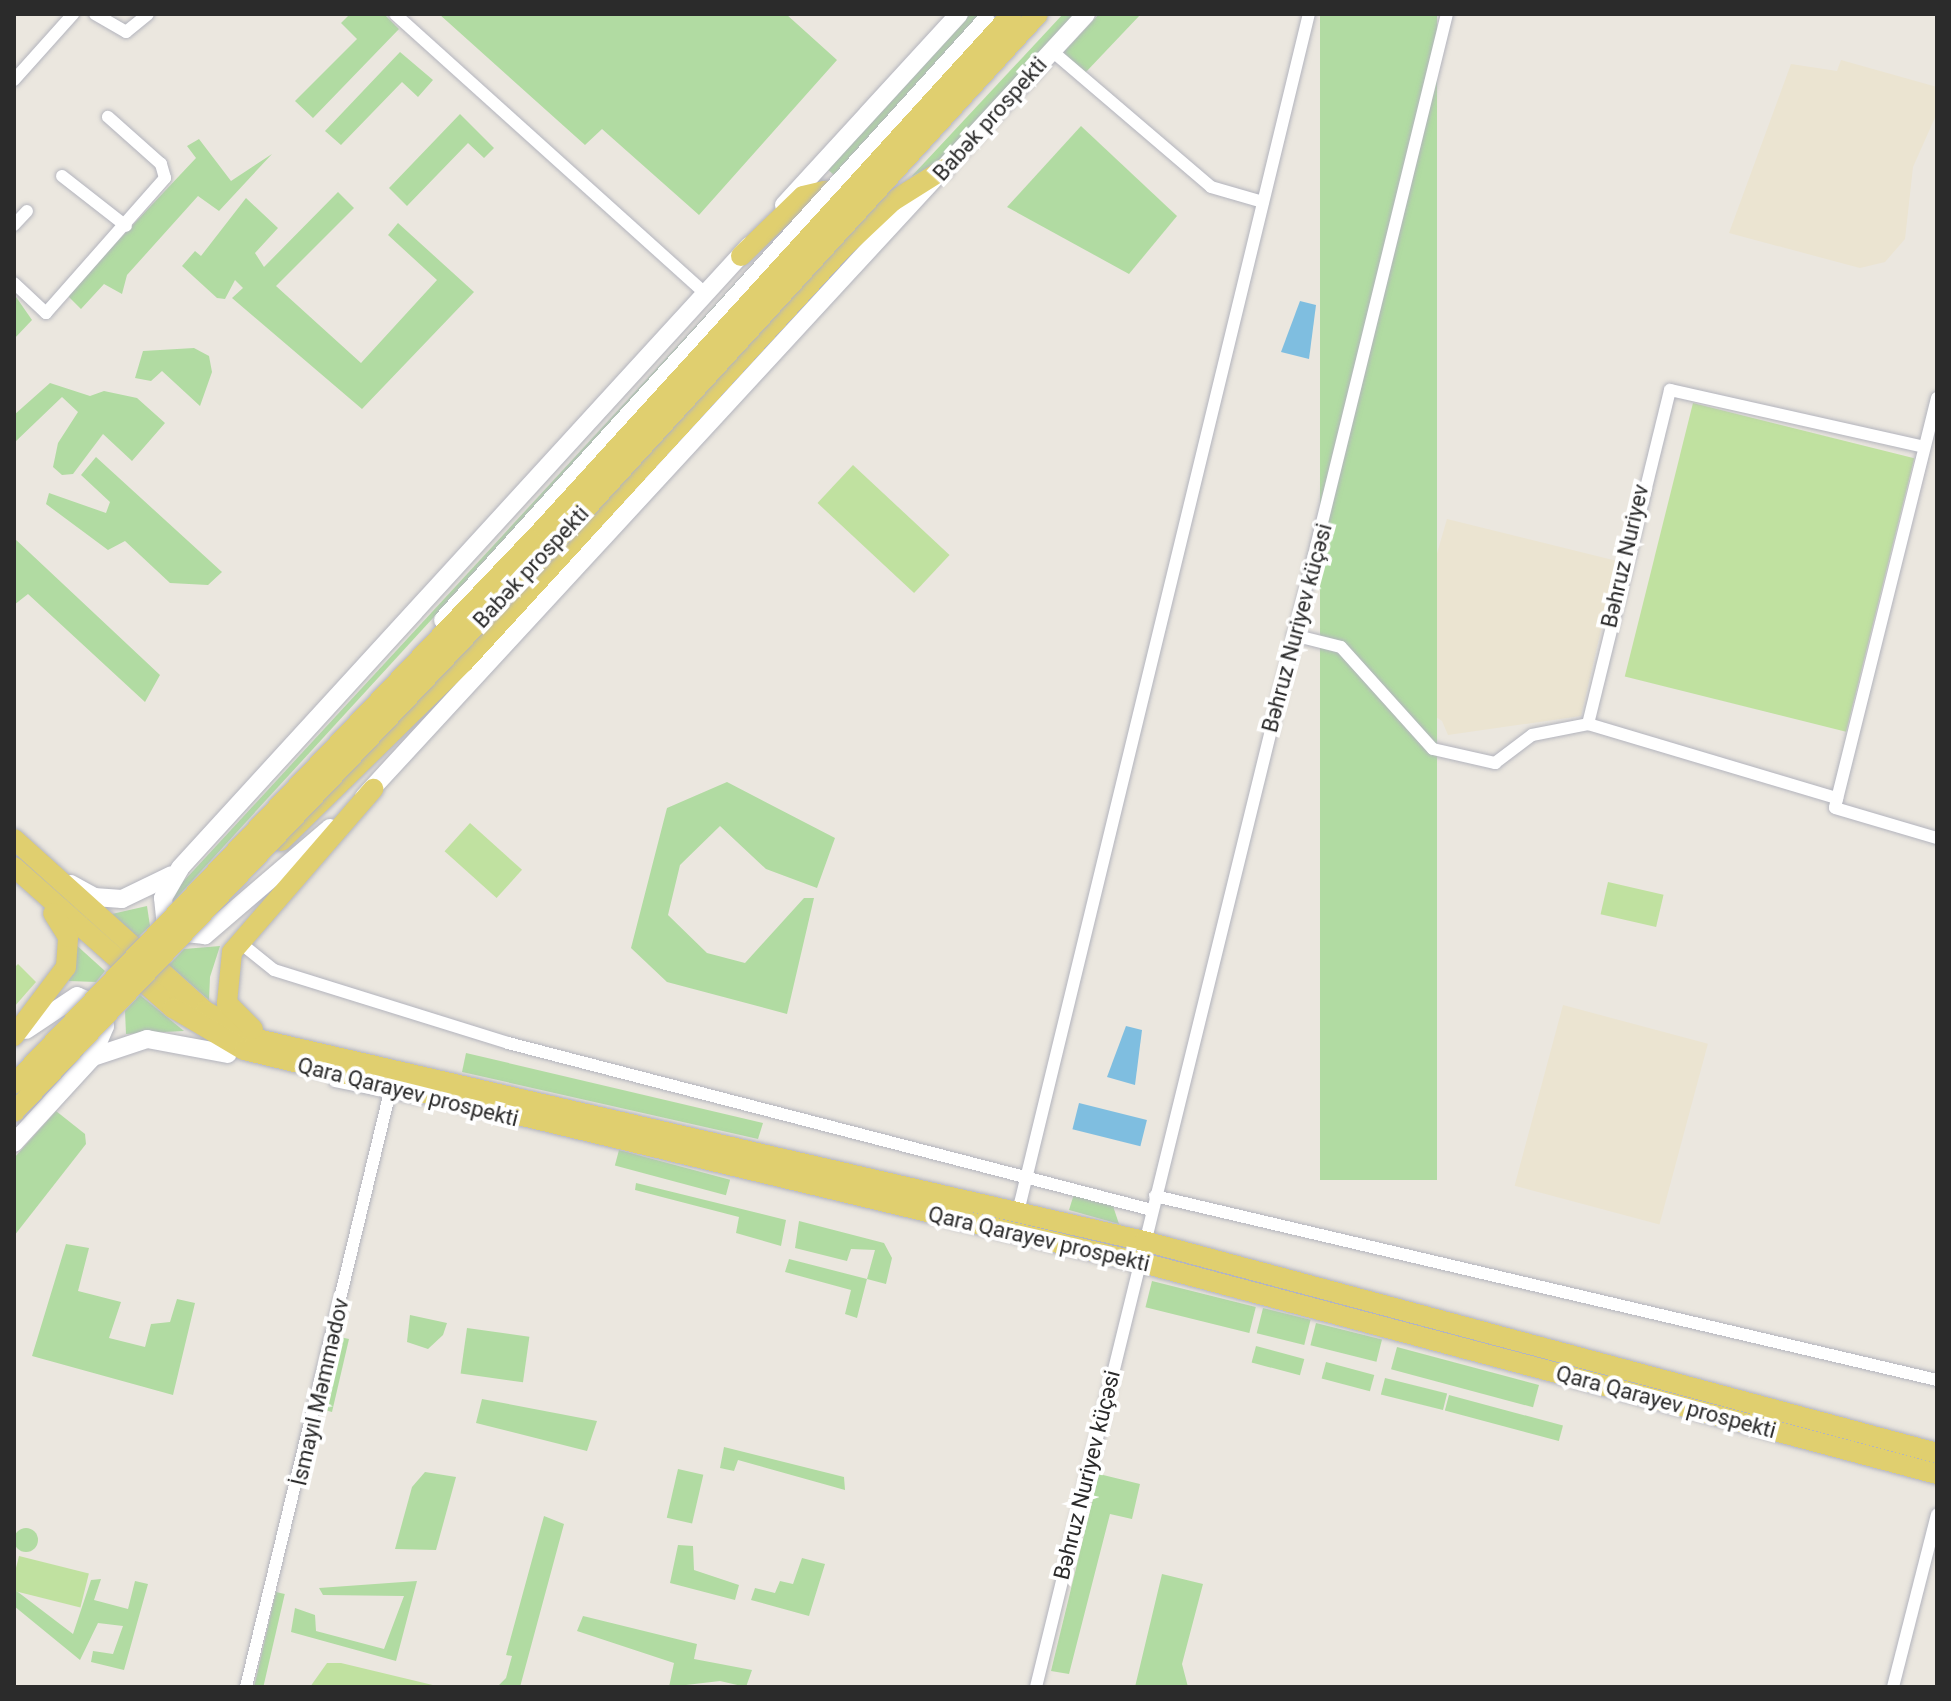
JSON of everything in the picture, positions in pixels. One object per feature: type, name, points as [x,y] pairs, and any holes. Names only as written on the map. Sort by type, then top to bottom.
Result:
[{"type":"main road","points":[[42,864],[94,897],[112,899],[154,889],[180,868],[959,14]]},
{"type":"main road","name":"Babək prospekti","points":[[14,1113],[55,1054],[268,812],[544,528],[1012,14]]},
{"type":"main road","name":"Babək prospekti","points":[[14,1084],[55,1054],[219,892],[558,539],[1038,14]]},
{"type":"main road","name":"Babək prospekti","points":[[180,868],[163,898],[165,917],[178,932],[205,935],[373,789],[1086,14]]},
{"type":"main road","points":[[268,812],[988,17]]},
{"type":"main road","points":[[219,892],[354,777],[842,249],[893,201],[944,169]]},
{"type":"main road","points":[[741,256],[816,191],[835,194],[852,212],[853,229],[842,249]]},
{"type":"main road","points":[[329,1052],[236,1018],[226,980],[238,941],[373,789]]},
{"type":"main road","points":[[14,839],[156,981]]},
{"type":"main road","points":[[14,867],[106,949],[156,981]]},
{"type":"main road","points":[[14,877],[50,910],[228,1054]]},
{"type":"main road","points":[[14,1038],[66,967],[68,937],[50,910]]},
{"type":"main road","name":"Qara Qarayev prospekti","points":[[156,981],[240,1033],[329,1052],[1016,1222],[1139,1262],[1937,1474]]},
{"type":"main road","name":"Qara Qarayev prospekti","points":[[156,981],[229,1045],[342,1075],[434,1099],[1016,1222],[1144,1241],[1937,1453]]},
{"type":"main road","points":[[14,1038],[58,1002],[77,996],[104,1018],[91,1059],[14,1143]]},
{"type":"main road","points":[[91,1059],[147,1039],[286,1068],[342,1075]]},
{"type":"main road","points":[[14,1076],[55,1054]]},
{"type":"street","points":[[14,80],[73,14]]},
{"type":"street","points":[[95,14],[126,32],[148,14]]},
{"type":"street","points":[[395,14],[706,294]]},
{"type":"street","points":[[1016,1222],[1309,14]]},
{"type":"street","name":"Bəhruz Nuriyev küçəsi","points":[[1144,1241],[1447,14]]},
{"type":"street","points":[[1052,51],[1211,187],[1263,202]]},
{"type":"street","points":[[14,283],[46,313],[126,226],[166,171],[108,117]]},
{"type":"street","points":[[62,176],[126,226]]},
{"type":"street","points":[[14,225],[27,211]]},
{"type":"street","name":"Bəhruz Nuriyev","points":[[1588,724],[1670,390],[1924,447]]},
{"type":"street","points":[[1937,398],[1837,798],[1838,814],[1937,838]]},
{"type":"street","points":[[1293,635],[1341,647],[1433,749],[1495,763],[1532,735],[1588,724],[1837,798]]},
{"type":"street","points":[[238,941],[274,970],[508,1043],[1029,1174],[1152,1210]]},
{"type":"street","points":[[286,1068],[389,1096],[434,1099]]},
{"type":"street","name":"İsmayıl Məmmədov","points":[[246,1687],[389,1096]]},
{"type":"street","points":[[1155,1196],[1937,1380]]},
{"type":"street","points":[[1139,1262],[1144,1241]]},
{"type":"street","name":"Bəhruz Nuriyev küçəsi","points":[[1036,1687],[1139,1262]]},
{"type":"street","points":[[1893,1687],[1937,1515]]},
{"type":"shaded area","points":[[1841,60],[1937,87],[1937,113],[1913,167],[1905,239],[1885,262],[1860,268],[1729,233],[1791,64],[1837,71]]},
{"type":"shaded area","points":[[1447,519],[1617,561],[1581,716],[1448,735],[1442,721],[1397,691]]},
{"type":"shaded area","points":[[1563,1005],[1708,1044],[1659,1224],[1515,1186]]},
{"type":"green space","points":[[350,14],[384,14],[399,29],[313,118],[295,101],[357,39],[341,23]]},
{"type":"green space","points":[[439,14],[786,14],[837,60],[699,215],[602,129],[585,145]]},
{"type":"green space","points":[[970,14],[981,14],[835,176],[826,168]]},
{"type":"green space","points":[[1063,14],[1075,14],[942,160],[911,177]]},
{"type":"green space","points":[[1099,14],[1141,14],[1085,73],[1062,54]]},
{"type":"green space","points":[[1320,14],[1437,14],[1437,1180],[1320,1180]]},
{"type":"green space","points":[[400,52],[433,80],[418,97],[402,82],[341,145],[325,131]]},
{"type":"green space","points":[[460,114],[494,148],[484,158],[468,143],[407,206],[389,188]]},
{"type":"green space","points":[[1081,126],[1177,216],[1129,274],[1007,207]]},
{"type":"green space","points":[[199,139],[231,181],[272,154],[219,211],[198,196],[127,275],[122,294],[104,284],[81,309],[67,295],[196,158],[187,146]]},
{"type":"green space","points":[[338,192],[354,208],[276,286],[361,363],[437,280],[388,235],[398,223],[474,292],[362,409],[232,298],[243,288],[235,280],[225,299],[217,298],[182,266],[195,251],[201,256],[246,198],[278,228],[255,253],[264,267]]},
{"type":"green space","points":[[814,198],[542,499],[170,905],[169,897]]},
{"type":"green space","points":[[14,294],[32,320],[14,339]]},
{"type":"green space","points":[[194,348],[209,356],[212,372],[200,406],[162,371],[151,381],[135,378],[143,351]]},
{"type":"green space","points":[[50,383],[90,396],[104,391],[137,398],[165,423],[132,461],[103,434],[73,474],[62,475],[53,467],[58,443],[78,412],[62,397],[14,443],[14,415]]},
{"type":"green space","points":[[1693,403],[1914,458],[1846,732],[1625,677]]},
{"type":"green space","points":[[96,457],[222,572],[208,585],[170,583],[125,541],[108,550],[46,504],[49,493],[106,513],[110,502],[81,475]]},
{"type":"green space","points":[[853,465],[950,555],[914,593],[818,503]]},
{"type":"green space","points":[[14,538],[160,675],[145,702],[28,594],[14,605]]},
{"type":"green space","points":[[727,782],[835,838],[817,888],[766,869],[720,826],[680,865],[668,915],[707,953],[745,963],[804,898],[814,898],[787,1014],[667,982],[631,948],[667,808]]},
{"type":"green space","points":[[470,823],[522,870],[497,898],[445,851]]},
{"type":"green space","points":[[1608,882],[1664,895],[1656,927],[1601,914]]},
{"type":"green space","points":[[147,906],[150,926],[134,941],[103,916]]},
{"type":"green space","points":[[74,943],[105,971],[96,982],[69,981]]},
{"type":"green space","points":[[220,946],[210,977],[209,1000],[169,965],[184,949]]},
{"type":"green space","points":[[18,964],[36,982],[14,1007],[14,968]]},
{"type":"green space","points":[[140,995],[184,1031],[126,1034],[125,1011]]},
{"type":"green space","points":[[466,1053],[763,1123],[758,1139],[462,1072]]},
{"type":"green space","points":[[56,1111],[85,1134],[86,1144],[14,1236],[14,1158]]},
{"type":"green space","points":[[619,1150],[730,1180],[726,1195],[615,1165]]},
{"type":"green space","points":[[636,1183],[786,1220],[781,1246],[736,1233],[739,1217],[635,1190]]},
{"type":"green space","points":[[1074,1194],[1112,1203],[1119,1224],[1069,1210]]},
{"type":"green space","points":[[799,1221],[884,1243],[892,1258],[886,1284],[867,1279],[875,1250],[851,1249],[847,1261],[795,1248]]},
{"type":"green space","points":[[66,1244],[89,1248],[78,1291],[121,1302],[109,1338],[145,1347],[151,1324],[170,1322],[177,1299],[195,1303],[173,1395],[32,1356]]},
{"type":"green space","points":[[789,1259],[867,1279],[857,1318],[845,1314],[851,1290],[785,1272]]},
{"type":"green space","points":[[1152,1281],[1256,1307],[1249,1333],[1145,1307]]},
{"type":"green space","points":[[1263,1308],[1311,1320],[1304,1345],[1257,1333]]},
{"type":"green space","points":[[410,1315],[447,1323],[443,1335],[428,1349],[407,1342]]},
{"type":"green space","points":[[1316,1323],[1382,1339],[1376,1362],[1310,1345]]},
{"type":"green space","points":[[467,1328],[529,1337],[523,1382],[461,1374]]},
{"type":"green space","points":[[340,1337],[349,1339],[332,1412],[321,1409]]},
{"type":"green space","points":[[1256,1346],[1304,1359],[1300,1375],[1252,1362]]},
{"type":"green space","points":[[1397,1347],[1539,1385],[1533,1407],[1391,1369]]},
{"type":"green space","points":[[1326,1362],[1374,1375],[1370,1391],[1322,1378]]},
{"type":"green space","points":[[1385,1378],[1447,1393],[1443,1410],[1381,1394]]},
{"type":"green space","points":[[1449,1395],[1563,1426],[1559,1441],[1445,1410]]},
{"type":"green space","points":[[482,1399],[597,1421],[587,1451],[476,1423]]},
{"type":"green space","points":[[724,1447],[844,1477],[845,1490],[738,1460],[734,1471],[720,1468]]},
{"type":"green space","points":[[678,1469],[703,1475],[692,1524],[667,1518]]},
{"type":"green space","points":[[425,1472],[456,1477],[436,1550],[395,1549],[412,1487]]},
{"type":"green space","points":[[1099,1474],[1140,1484],[1132,1519],[1110,1514],[1069,1674],[1051,1671]]},
{"type":"green space","points":[[544,1516],[564,1524],[520,1687],[497,1687],[506,1678],[512,1656],[506,1655]]},
{"type":"green space","points":[[26,1528],[35,1531],[38,1540],[35,1549],[26,1552],[17,1549],[14,1540],[17,1531]]},
{"type":"green space","points":[[678,1545],[693,1546],[694,1570],[739,1585],[735,1600],[670,1583]]},
{"type":"green space","points":[[19,1556],[89,1573],[80,1607],[14,1591]]},
{"type":"green space","points":[[802,1558],[825,1564],[809,1616],[751,1600],[755,1588],[775,1593],[780,1581],[793,1584]]},
{"type":"green space","points":[[1162,1574],[1203,1584],[1182,1664],[1188,1687],[1135,1687]]},
{"type":"green space","points":[[101,1579],[94,1600],[128,1609],[135,1581],[148,1584],[124,1670],[91,1662],[93,1651],[113,1654],[123,1626],[98,1623],[80,1660],[14,1606],[14,1589],[73,1634],[91,1580]]},
{"type":"green space","points":[[417,1581],[396,1661],[291,1632],[295,1608],[315,1615],[316,1631],[384,1649],[404,1596],[323,1595],[319,1588]]},
{"type":"green space","points":[[276,1592],[285,1594],[263,1687],[254,1687]]},
{"type":"green space","points":[[583,1616],[697,1644],[694,1659],[752,1670],[746,1687],[720,1681],[669,1687],[674,1663],[577,1631]]},
{"type":"green space","points":[[327,1663],[341,1663],[441,1687],[310,1687]]},
{"type":"water","points":[[1300,301],[1316,305],[1309,359],[1281,352]]},
{"type":"water","points":[[1126,1026],[1142,1030],[1135,1085],[1107,1077]]},
{"type":"water","points":[[1079,1103],[1147,1120],[1140,1146],[1072,1129]]}]
